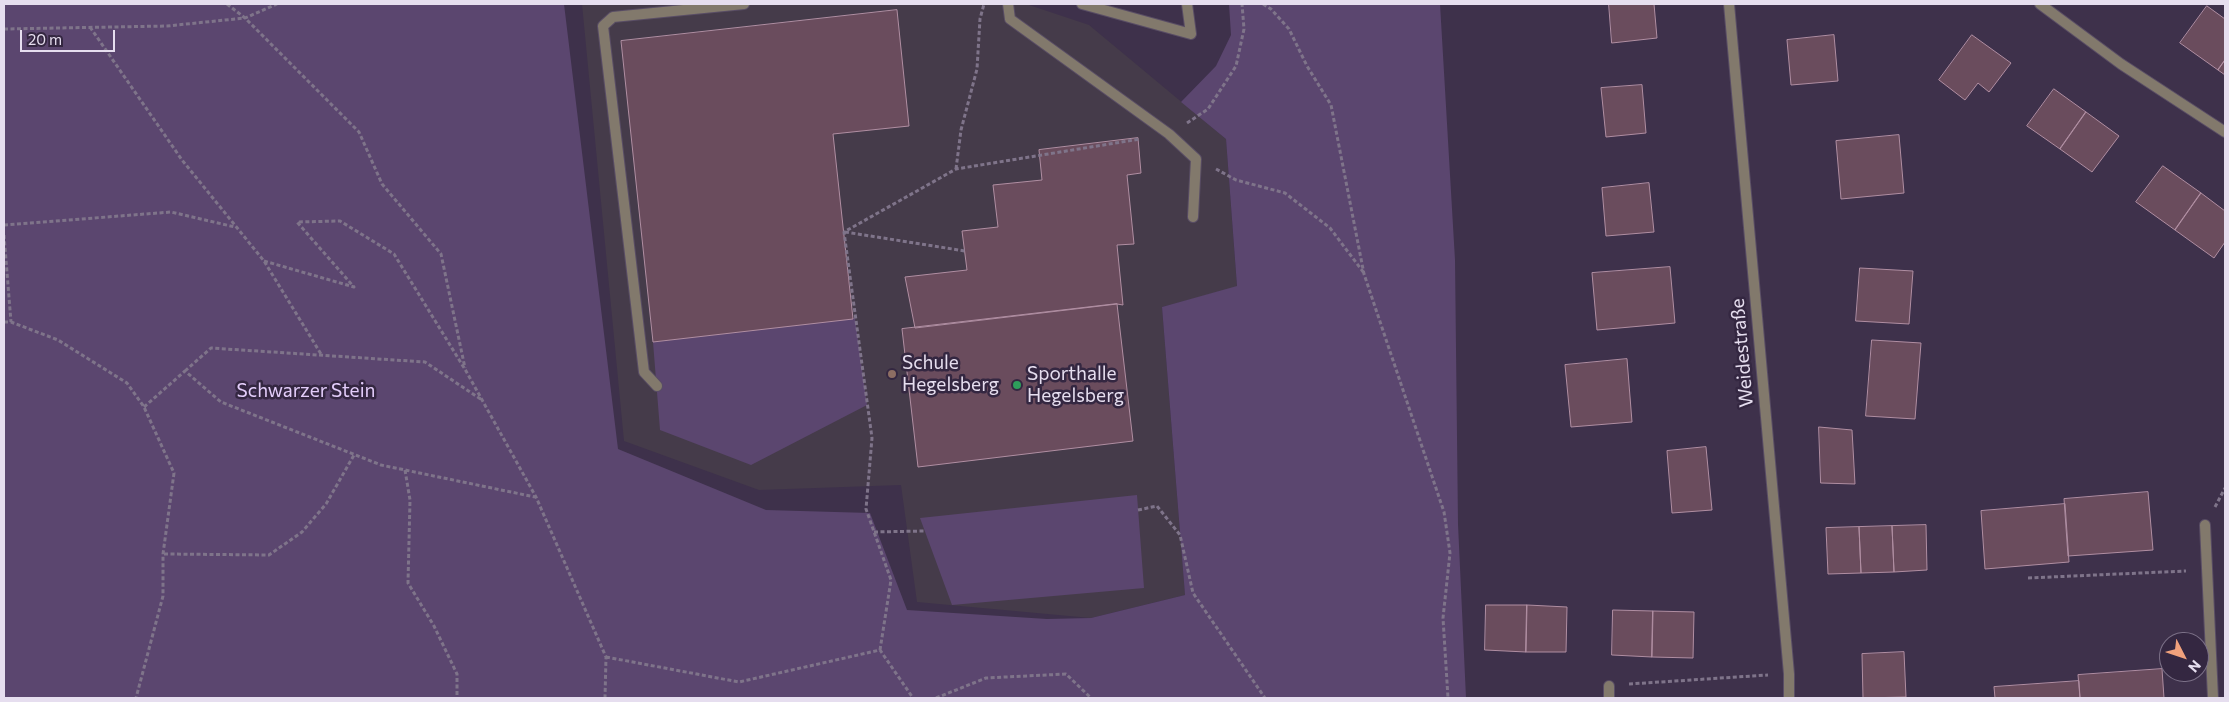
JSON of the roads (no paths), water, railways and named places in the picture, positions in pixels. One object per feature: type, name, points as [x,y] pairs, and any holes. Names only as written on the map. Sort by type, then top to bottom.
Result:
[{"type":"street","points":[[656,386],[644,372],[603,26],[613,17],[744,4]]},
{"type":"street","points":[[1008,4],[1010,19],[1169,134],[1196,159],[1193,217]]},
{"type":"street","points":[[1082,4],[1191,34],[1187,4]]},
{"type":"street","name":"Weidestraße","points":[[1729,4],[1789,674],[1789,698]]},
{"type":"street","points":[[2040,4],[2121,64],[2225,132]]},
{"type":"street","points":[[2205,525],[2213,698]]},
{"type":"street","points":[[1609,686],[1609,698]]},
{"type":"place","name":"Schule Hegelsberg","points":[[892,374]]},
{"type":"place","name":"Sporthalle Hegelsberg","points":[[1017,385]]},
{"type":"park label","name":"Schwarzer Stein","points":[[306,391]]}]
